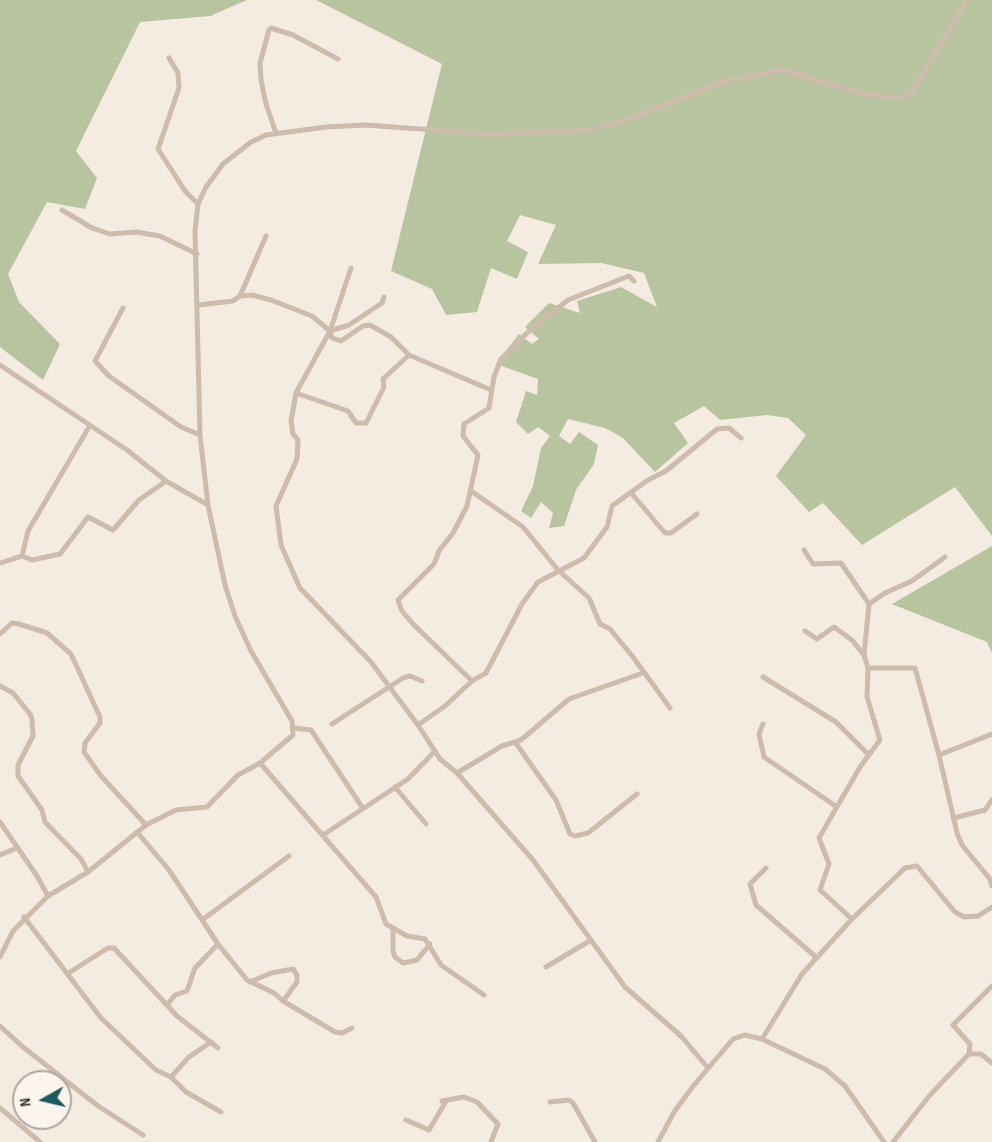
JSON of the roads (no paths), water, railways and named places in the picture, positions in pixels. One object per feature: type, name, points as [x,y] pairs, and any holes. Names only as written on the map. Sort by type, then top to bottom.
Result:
[{"type":"street","points":[[0,957],[13,931],[24,917],[48,896],[88,872],[146,825],[176,810],[207,807],[238,775],[260,763],[290,740],[294,728],[250,651],[235,616],[225,585],[208,505],[200,435],[195,231],[198,204],[206,187],[224,164],[252,142],[276,133],[365,125],[490,134],[589,130],[634,117],[723,81],[782,70],[865,94],[899,98],[910,95],[967,0]]},
{"type":"street","points":[[276,133],[261,80],[261,63],[269,30],[271,28],[293,35],[338,59]]},
{"type":"street","points":[[169,58],[178,73],[179,88],[158,149],[185,191],[198,204]]},
{"type":"street","points":[[62,210],[92,228],[110,234],[136,232],[160,236],[197,254]]},
{"type":"street","points":[[240,296],[266,236]]},
{"type":"street","points":[[351,268],[330,331],[296,393],[291,422],[293,434],[298,441],[297,459],[276,506],[281,545],[300,588],[371,662],[435,751],[533,860],[625,987],[681,1036],[708,1068]]},
{"type":"street","points":[[472,681],[413,624],[402,611],[398,600],[434,564],[439,551],[453,533],[467,506],[478,455],[463,436],[462,429],[470,418],[480,416],[489,408],[491,390],[501,359],[532,328],[568,300],[629,276],[634,281]]},
{"type":"street","points":[[198,305],[233,301],[240,296],[252,295],[312,316],[330,331],[332,338],[341,340],[363,326],[370,325],[391,337],[409,356],[491,390]]},
{"type":"street","points":[[330,331],[349,325],[382,303],[384,297]]},
{"type":"street","points":[[123,308],[94,361],[109,376],[181,428],[200,435]]},
{"type":"street","points":[[296,393],[348,411],[357,423],[366,423],[384,387],[383,379],[409,356]]},
{"type":"street","points":[[0,365],[89,427],[127,450],[166,481],[208,505]]},
{"type":"street","points":[[22,556],[28,531],[89,427]]},
{"type":"street","points":[[418,725],[491,668],[507,630],[538,582],[584,558],[607,527],[612,506],[632,494],[648,480],[666,471],[717,429],[729,428],[741,438]]},
{"type":"street","points":[[0,563],[22,556],[32,560],[60,554],[88,517],[113,530],[139,500],[166,481]]},
{"type":"street","points":[[471,490],[523,527],[558,570],[589,598],[600,624],[610,629],[670,708]]},
{"type":"street","points":[[632,494],[665,533],[671,533],[697,514]]},
{"type":"street","points":[[804,550],[813,564],[841,563],[869,604],[864,655]]},
{"type":"street","points":[[869,604],[885,593],[912,581],[945,557]]},
{"type":"street","points":[[0,634],[12,623],[20,624],[47,633],[59,641],[71,654],[100,717],[100,723],[85,744],[84,752],[101,776],[146,825]]},
{"type":"street","points":[[805,631],[817,639],[834,627],[852,640],[864,655],[868,668],[867,698],[880,740],[819,838],[830,864],[820,890],[852,919]]},
{"type":"street","points":[[868,668],[910,666],[915,668],[962,845],[990,879],[992,886]]},
{"type":"street","points":[[457,773],[502,746],[521,740],[569,699],[643,673]]},
{"type":"street","points":[[332,724],[356,706],[389,689],[407,676],[422,681]]},
{"type":"street","points":[[763,677],[836,722],[869,755]]},
{"type":"street","points":[[0,686],[13,693],[32,719],[33,736],[18,765],[18,776],[42,810],[45,822],[81,859],[88,872]]},
{"type":"street","points":[[763,724],[759,734],[764,758],[837,807]]},
{"type":"street","points":[[294,728],[311,730],[362,807]]},
{"type":"street","points":[[939,755],[992,734]]},
{"type":"street","points":[[515,742],[556,800],[570,834],[575,836],[588,833],[637,794]]},
{"type":"street","points":[[323,835],[362,807],[408,779],[435,751]]},
{"type":"street","points":[[260,763],[376,897],[386,924],[407,936],[425,939],[430,944],[433,956],[441,965],[484,995]]},
{"type":"street","points":[[395,788],[426,824]]},
{"type":"street","points":[[954,818],[985,810],[992,800]]},
{"type":"street","points":[[0,822],[16,848],[38,876],[48,896]]},
{"type":"street","points":[[137,832],[169,870],[218,944],[250,982],[267,988],[283,1001],[335,1032],[342,1033],[352,1028]]},
{"type":"street","points":[[0,855],[16,848]]},
{"type":"street","points":[[202,920],[289,856]]},
{"type":"street","points":[[762,1039],[802,974],[816,957],[852,919],[910,865],[917,866],[924,871],[955,912],[964,917],[978,916],[992,907]]},
{"type":"street","points":[[766,868],[750,884],[756,905],[816,957]]},
{"type":"street","points":[[24,917],[102,1018],[156,1070],[171,1077],[186,1092],[221,1112]]},
{"type":"street","points":[[393,928],[393,951],[395,957],[403,963],[417,960],[430,944]]},
{"type":"street","points":[[546,967],[591,940]]},
{"type":"street","points":[[167,1005],[175,995],[187,991],[195,968],[218,944]]},
{"type":"street","points":[[67,974],[108,948],[114,948],[167,1005],[218,1048]]},
{"type":"street","points":[[250,982],[271,973],[293,969],[297,975],[297,982],[283,1001]]},
{"type":"street","points":[[892,1142],[969,1054],[970,1044],[953,1025],[992,986]]},
{"type":"street","points":[[0,1026],[98,1106],[142,1135]]},
{"type":"street","points":[[658,1142],[674,1112],[708,1068],[739,1036],[762,1039],[825,1069],[845,1086],[884,1142]]},
{"type":"street","points":[[171,1077],[189,1057],[211,1042]]},
{"type":"street","points":[[969,1054],[981,1054],[992,1064]]},
{"type":"street","points":[[406,1120],[429,1131],[445,1103],[442,1101],[464,1097],[477,1102],[498,1124],[491,1142]]},
{"type":"street","points":[[550,1102],[569,1100],[573,1103],[595,1142]]},
{"type":"street","points":[[0,1108],[40,1142]]}]
